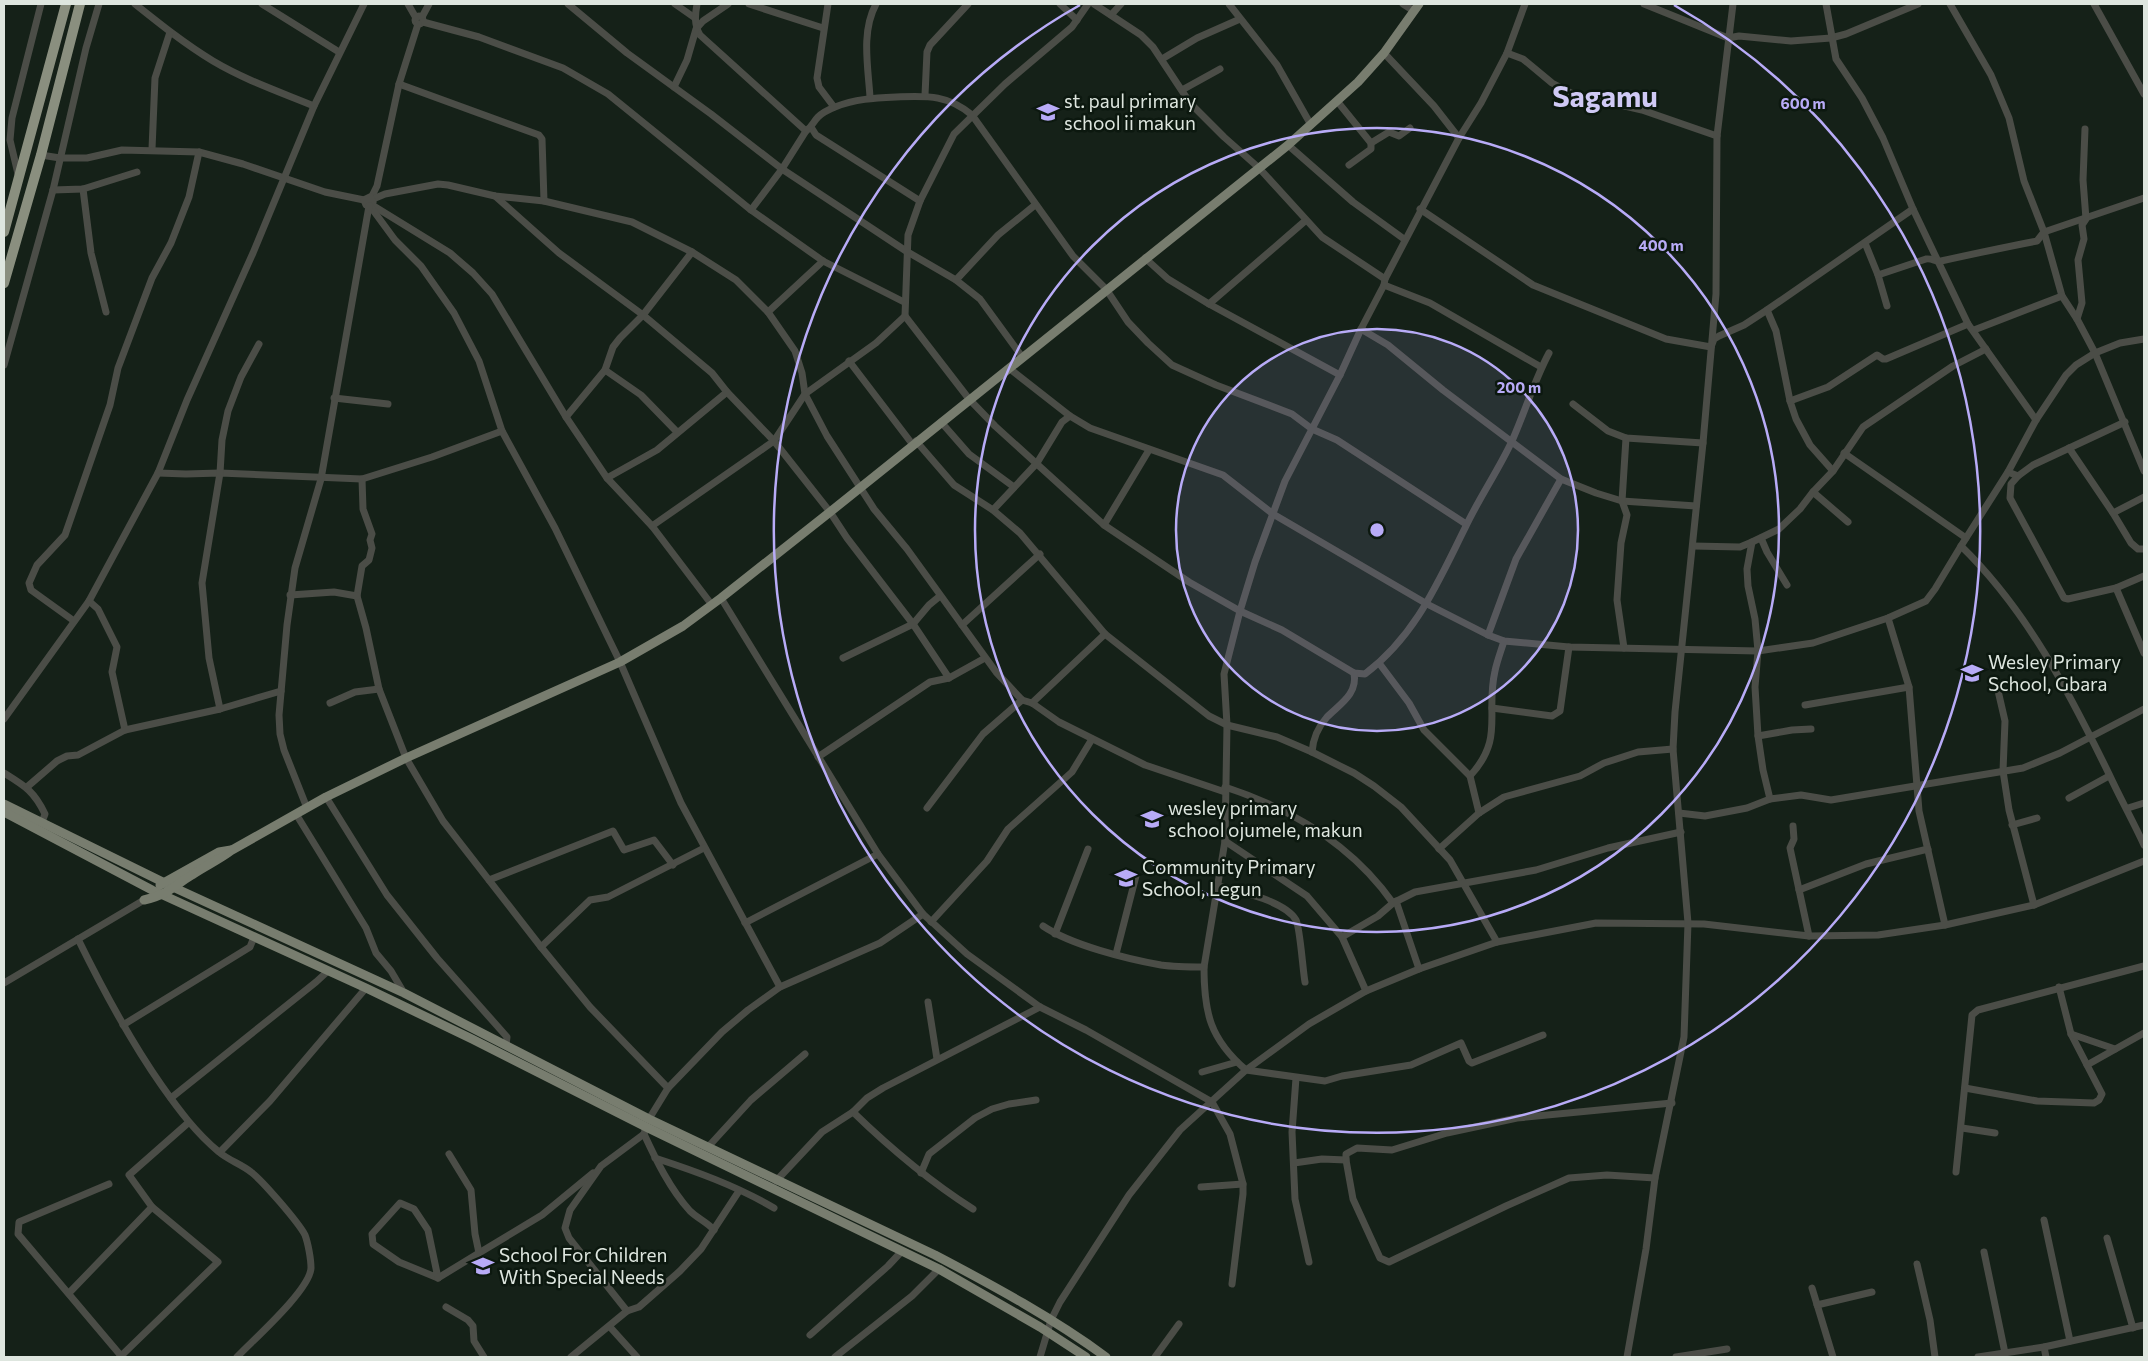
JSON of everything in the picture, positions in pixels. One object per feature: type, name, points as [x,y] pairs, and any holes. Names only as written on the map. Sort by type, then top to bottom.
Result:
[{"type":"highway","points":[[4,232],[66,4]]},
{"type":"highway","points":[[4,283],[41,155],[80,4]]},
{"type":"highway","points":[[16,189],[29,192]]},
{"type":"main road","points":[[144,900],[163,896],[174,888],[187,874],[219,852],[232,850],[326,797],[406,758],[620,662],[656,643],[722,598],[969,398],[1010,369],[1106,289],[1288,145],[1358,82],[1384,53],[1416,8]]},
{"type":"main road","points":[[4,804],[174,888],[404,993],[506,1045],[646,1127],[708,1147],[935,1255],[1051,1320],[1106,1357]]},
{"type":"main road","points":[[4,812],[163,896],[366,988],[646,1127],[939,1269],[1048,1332],[1086,1357]]},
{"type":"main road","points":[[150,875],[170,876],[187,874]]},
{"type":"main road","points":[[144,900],[152,890],[187,874]]},
{"type":"main road","points":[[187,874],[197,898]]},
{"type":"street","points":[[19,177],[10,140],[12,118],[41,4]]},
{"type":"street","points":[[4,365],[53,190],[86,48],[99,4]]},
{"type":"street","points":[[135,4],[170,32],[212,61],[248,80],[314,106]]},
{"type":"street","points":[[262,4],[340,52]]},
{"type":"street","points":[[4,719],[89,601],[158,472],[187,400],[285,179],[314,106],[364,4]]},
{"type":"street","points":[[408,4],[420,20],[478,37],[562,68],[608,94],[751,210],[823,261],[904,302]]},
{"type":"street","points":[[307,808],[284,750],[280,734],[281,691],[290,595],[321,479],[370,202],[377,186],[399,84],[420,20],[429,4]]},
{"type":"street","points":[[568,4],[627,53],[782,170],[906,251],[956,280],[980,299],[1023,358]]},
{"type":"street","points":[[676,4],[695,18]]},
{"type":"street","points":[[674,87],[687,60],[696,29],[697,4]]},
{"type":"street","points":[[696,29],[703,21],[728,4]]},
{"type":"street","points":[[748,4],[823,28]]},
{"type":"street","points":[[828,4],[817,78],[819,87],[834,107]]},
{"type":"street","points":[[870,97],[866,39],[870,15],[876,4]]},
{"type":"street","points":[[925,95],[927,52],[930,45],[934,38],[968,4]]},
{"type":"street","points":[[1060,4],[1077,20]]},
{"type":"street","points":[[1088,4],[1072,27],[1005,84],[954,134],[920,201],[908,235],[904,302],[905,316],[969,398],[995,426],[1104,525],[1189,582],[1240,611],[1282,630],[1354,673],[1365,674],[1401,642],[1427,604],[1466,524],[1511,442],[1541,367],[1549,353]]},
{"type":"street","points":[[1094,4],[1140,35],[1153,47],[1190,102],[1224,137],[1259,168],[1305,221],[1322,237],[1385,282],[1430,303],[1541,367]]},
{"type":"street","points":[[1111,15],[1121,4]]},
{"type":"street","points":[[1228,4],[1277,66],[1311,125]]},
{"type":"street","points":[[1404,4],[1416,8]]},
{"type":"street","points":[[1526,4],[1507,53],[1481,102],[1458,138],[1404,239],[1340,375],[1285,481],[1254,562],[1224,674],[1227,725],[1225,841],[1204,967],[1208,1018],[1216,1035],[1237,1062],[1246,1070],[1325,1081],[1342,1076],[1411,1065],[1461,1043],[1472,1063],[1543,1035]]},
{"type":"street","points":[[1644,4],[1728,38],[1739,36],[1791,41],[1831,38],[1846,34],[1918,4]]},
{"type":"street","points":[[1627,1357],[1646,1249],[1655,1178],[1684,1037],[1688,924],[1673,749],[1716,294],[1717,136],[1733,4]]},
{"type":"street","points":[[1826,4],[1836,59],[1862,98],[1883,138],[1913,208],[1968,324],[2036,420]]},
{"type":"street","points":[[1950,4],[1995,83],[2009,118],[2024,181],[2044,232],[2062,296],[2078,319],[2095,353],[2144,471]]},
{"type":"street","points":[[2094,4],[2144,94]]},
{"type":"street","points":[[1162,59],[1197,38],[1240,19]]},
{"type":"street","points":[[696,29],[700,35],[816,136],[920,201]]},
{"type":"street","points":[[152,149],[154,78],[170,32]]},
{"type":"street","points":[[1384,53],[1434,106],[1458,138]]},
{"type":"street","points":[[1507,53],[1523,60],[1552,83],[1573,94],[1642,110],[1717,136]]},
{"type":"street","points":[[1182,90],[1220,69]]},
{"type":"street","points":[[399,84],[539,135],[542,139],[544,201]]},
{"type":"street","points":[[751,210],[782,170],[808,129],[819,116],[834,107],[870,97],[925,95],[962,106],[972,115],[1073,256],[1106,289],[1128,322],[1172,365],[1216,385],[1292,414],[1312,430],[1337,440],[1466,524]]},
{"type":"street","points":[[1337,101],[1371,143],[1370,149],[1349,165]]},
{"type":"street","points":[[1371,143],[1389,132],[1399,136],[1410,128]]},
{"type":"street","points":[[2078,319],[2082,303],[2078,260],[2084,238],[2082,225],[2086,219],[2083,180],[2085,129]]},
{"type":"street","points":[[1288,145],[1353,202],[1404,239]]},
{"type":"street","points":[[41,155],[60,158],[87,158],[122,150],[152,149],[199,152],[243,164],[325,192],[370,202],[450,254],[473,273],[492,294],[566,417],[606,478],[652,526],[712,605]]},
{"type":"street","points":[[74,621],[31,590],[29,583],[37,565],[65,535],[110,405],[118,368],[152,278],[171,243],[189,197],[199,152]]},
{"type":"street","points":[[53,190],[83,189],[137,172]]},
{"type":"street","points":[[370,202],[385,194],[438,184],[495,196],[544,201],[632,222],[692,252],[736,280],[768,312],[795,350],[802,373],[805,394],[827,436],[874,508],[907,549],[985,658],[1022,700],[1032,703],[1059,722],[1145,765],[1256,797],[1321,832],[1362,865],[1395,902],[1419,969]]},
{"type":"street","points":[[83,189],[91,252],[106,312]]},
{"type":"street","points":[[495,196],[559,253],[643,315],[712,373],[727,392],[774,441],[830,512],[847,538],[913,624],[948,678]]},
{"type":"street","points":[[1878,275],[1926,259],[1932,258],[1938,261],[2037,241],[2044,232],[2144,198]]},
{"type":"street","points":[[370,202],[396,240],[421,266],[454,313],[479,361],[502,431],[555,528],[620,662],[681,803],[780,987]]},
{"type":"street","points":[[956,280],[1011,223],[1036,205]]},
{"type":"street","points":[[1711,347],[1714,339],[1744,325],[1767,310],[1913,208]]},
{"type":"street","points":[[1420,209],[1533,285],[1659,337],[1711,347]]},
{"type":"street","points":[[1209,304],[1305,221]]},
{"type":"street","points":[[1865,243],[1878,275],[1887,306]]},
{"type":"street","points":[[566,417],[606,370],[613,347],[643,315],[692,252]]},
{"type":"street","points":[[1145,258],[1168,279],[1209,304],[1340,375]]},
{"type":"street","points":[[768,312],[823,261]]},
{"type":"street","points":[[1974,330],[2062,296]]},
{"type":"street","points":[[1767,310],[1776,331],[1790,401],[1796,419],[1810,445],[1833,471]]},
{"type":"street","points":[[652,526],[774,441],[805,394],[876,342],[905,316]]},
{"type":"street","points":[[1790,401],[1828,387],[1877,355],[1882,360],[1886,359],[1968,324]]},
{"type":"street","points":[[1361,329],[1388,345],[1443,390],[1561,478],[1596,493],[1622,501],[1696,506]]},
{"type":"street","points":[[1010,369],[1070,416],[1090,428],[1223,475],[1273,514],[1427,604],[1488,635],[1504,641],[1568,647],[1758,651],[1814,643],[1888,618],[1926,601],[1936,589],[2008,472],[2036,420],[2066,375],[2076,365],[2095,353],[2120,343],[2144,339]]},
{"type":"street","points":[[220,709],[209,658],[202,583],[220,473],[222,440],[228,411],[241,376],[259,344]]},
{"type":"street","points":[[1693,546],[1740,546],[1761,538],[1779,528],[1800,509],[1833,471],[1863,427],[1953,366],[1986,349]]},
{"type":"street","points":[[849,361],[914,443],[954,485],[993,510],[1020,533],[1040,554],[1105,634],[1208,716],[1227,725],[1277,737],[1312,752],[1354,773],[1401,807],[1450,860],[1497,942]]},
{"type":"street","points":[[606,370],[641,395],[677,432]]},
{"type":"street","points":[[606,478],[657,450],[727,392]]},
{"type":"street","points":[[334,398],[388,404]]},
{"type":"street","points":[[1573,404],[1608,431],[1626,438],[1703,443]]},
{"type":"street","points":[[993,510],[1036,463],[1062,422],[1070,416]]},
{"type":"street","points":[[941,422],[969,454],[1014,487]]},
{"type":"street","points":[[2125,422],[2033,466],[2018,476],[2011,484],[2010,498],[2064,598],[2068,599],[2116,588],[2144,576]]},
{"type":"street","points":[[158,472],[362,479],[432,457],[502,431]]},
{"type":"street","points":[[1624,648],[1617,600],[1621,543],[1627,515],[1622,501],[1626,438]]},
{"type":"street","points":[[2069,448],[2113,512],[2131,543],[2138,550],[2144,549]]},
{"type":"street","points":[[1104,525],[1149,450]]},
{"type":"street","points":[[1844,453],[1966,538]]},
{"type":"street","points":[[2008,472],[2018,476]]},
{"type":"street","points":[[1488,635],[1516,559],[1561,478]]},
{"type":"street","points":[[362,479],[364,509],[372,534],[372,548],[369,560],[362,566],[357,596],[379,689],[406,758],[443,821],[541,947],[590,1007],[668,1088]]},
{"type":"street","points":[[1813,492],[1848,522]]},
{"type":"street","points":[[2113,512],[2144,497]]},
{"type":"street","points":[[1761,538],[1767,552],[1787,585]]},
{"type":"street","points":[[1752,542],[1747,569],[1748,586],[1756,619],[1758,651],[1755,687],[1758,736],[1770,799]]},
{"type":"street","points":[[1961,546],[1986,571],[2024,621],[2066,687],[2128,808],[2144,845]]},
{"type":"street","points":[[962,625],[1040,554]]},
{"type":"street","points":[[2116,588],[2144,653]]},
{"type":"street","points":[[290,595],[334,592],[357,596]]},
{"type":"street","points":[[843,658],[913,624],[929,605],[940,596]]},
{"type":"street","points":[[722,598],[878,854],[922,914],[967,954],[1040,1007],[1086,1030],[1212,1102],[1230,1134],[1243,1184],[1244,1194],[1232,1284]]},
{"type":"street","points":[[89,601],[98,609],[116,647],[112,672],[125,730]]},
{"type":"street","points":[[1888,618],[1909,687],[1919,812],[1945,925]]},
{"type":"street","points":[[1032,703],[1105,634]]},
{"type":"street","points":[[1470,776],[1479,766],[1489,749],[1493,734],[1494,671],[1504,641]]},
{"type":"street","points":[[1492,708],[1552,716],[1560,711],[1568,647]]},
{"type":"street","points":[[818,757],[930,682],[948,678],[985,658]]},
{"type":"street","points":[[1379,663],[1409,703],[1424,730],[1470,776],[1479,813]]},
{"type":"street","points":[[1312,752],[1314,738],[1327,717],[1339,708],[1354,688],[1354,673]]},
{"type":"street","points":[[1996,682],[2005,721],[2003,771],[2012,824],[2034,905]]},
{"type":"street","points":[[1805,706],[1909,687]]},
{"type":"street","points":[[330,703],[355,692],[379,689]]},
{"type":"street","points":[[27,787],[57,761],[66,756],[78,755],[125,730],[220,709],[281,691]]},
{"type":"street","points":[[927,808],[982,734],[1022,700]]},
{"type":"street","points":[[1679,813],[1705,816],[1747,808],[1770,799],[1801,795],[1831,800],[2023,768],[2060,753],[2144,709]]},
{"type":"street","points":[[1758,736],[1811,729]]},
{"type":"street","points":[[931,922],[987,861],[1008,830],[1072,772],[1092,739]]},
{"type":"street","points":[[1438,849],[1479,813],[1504,797],[1580,776],[1604,763],[1638,752],[1673,749]]},
{"type":"street","points":[[4,773],[27,787],[36,797],[45,814],[42,822]]},
{"type":"street","points":[[2069,798],[2110,776]]},
{"type":"street","points":[[326,797],[387,895],[437,958],[507,1037],[506,1045]]},
{"type":"street","points":[[2128,808],[2144,803]]},
{"type":"street","points":[[296,814],[366,928],[376,953],[391,971],[404,993]]},
{"type":"street","points":[[2012,824],[2037,818]]},
{"type":"street","points":[[1793,826],[1794,839],[1790,848],[1809,936]]},
{"type":"street","points":[[489,880],[613,831],[624,850],[654,840],[673,865]]},
{"type":"street","points":[[1342,936],[1378,916],[1395,902],[1416,892],[1536,870],[1608,848],[1681,832]]},
{"type":"street","points":[[1225,841],[1307,896],[1342,936],[1366,990]]},
{"type":"street","points":[[541,947],[590,900],[608,897],[704,848]]},
{"type":"street","points":[[1055,934],[1088,849]]},
{"type":"street","points":[[1799,890],[1866,864],[1928,849]]},
{"type":"street","points":[[745,923],[878,854]]},
{"type":"street","points":[[1040,1357],[1051,1320],[1060,1302],[1128,1196],[1180,1130],[1246,1070],[1309,1024],[1366,990],[1497,942],[1596,922],[1688,924],[1809,936],[1878,935],[1945,925],[2034,905],[2144,861]]},
{"type":"street","points":[[1116,954],[1136,876]]},
{"type":"street","points":[[1218,886],[1259,898],[1286,910],[1296,920],[1305,982]]},
{"type":"street","points":[[4,983],[144,900]]},
{"type":"street","points":[[438,1278],[542,1215],[601,1166],[646,1127],[668,1088],[722,1032],[780,987],[880,942],[922,914]]},
{"type":"street","points":[[1043,926],[1055,934],[1116,954],[1162,965],[1204,967]]},
{"type":"street","points":[[122,1025],[250,947],[254,937]]},
{"type":"street","points":[[78,938],[104,993],[122,1025],[141,1056],[188,1122],[220,1152],[252,1172],[293,1218],[305,1235],[311,1270],[302,1288],[237,1357]]},
{"type":"street","points":[[1956,1172],[1962,1128],[1972,1015],[1978,1010],[2059,987],[2116,975],[2144,966]]},
{"type":"street","points":[[171,1098],[328,971]]},
{"type":"street","points":[[1965,1088],[2037,1102],[2094,1103],[2099,1100],[2102,1094],[2071,1034],[2059,987]]},
{"type":"street","points":[[220,1152],[270,1101],[366,988]]},
{"type":"street","points":[[928,1002],[937,1059]]},
{"type":"street","points":[[776,1181],[822,1132],[852,1112],[867,1098],[937,1059],[1040,1007]]},
{"type":"street","points":[[2086,1065],[2144,1033]]},
{"type":"street","points":[[2071,1034],[2115,1049]]},
{"type":"street","points":[[708,1147],[751,1100],[805,1054]]},
{"type":"street","points":[[1202,1072],[1237,1062]]},
{"type":"street","points":[[1296,1078],[1292,1132],[1295,1199],[1308,1262]]},
{"type":"street","points":[[920,1173],[929,1154],[976,1118],[992,1109],[1036,1100]]},
{"type":"street","points":[[1655,1178],[1607,1175],[1569,1178],[1389,1262],[1380,1258],[1353,1199],[1346,1154],[1357,1148],[1392,1150],[1447,1133],[1517,1118],[1672,1102]]},
{"type":"street","points":[[852,1112],[884,1143],[920,1173],[973,1210]]},
{"type":"street","points":[[110,1184],[19,1222],[18,1234],[122,1357],[218,1262],[152,1207],[129,1175],[188,1122]]},
{"type":"street","points":[[646,1127],[655,1158],[690,1211],[714,1230]]},
{"type":"street","points":[[1962,1128],[1995,1133]]},
{"type":"street","points":[[450,1154],[471,1190],[475,1234],[479,1253]]},
{"type":"street","points":[[655,1158],[694,1170],[774,1208]]},
{"type":"street","points":[[1294,1163],[1346,1160]]},
{"type":"street","points":[[601,1166],[570,1210],[565,1228],[569,1238],[627,1311]]},
{"type":"street","points":[[1201,1187],[1243,1184]]},
{"type":"street","points":[[571,1357],[610,1327],[627,1311],[639,1307],[680,1271],[701,1249],[739,1191]]},
{"type":"street","points":[[400,1203],[414,1209],[428,1230],[438,1278],[399,1262],[373,1244],[372,1234],[400,1203]]},
{"type":"street","points":[[69,1293],[152,1207]]},
{"type":"street","points":[[2044,1220],[2070,1341]]},
{"type":"street","points":[[2107,1238],[2133,1328]]},
{"type":"street","points":[[810,1335],[888,1266],[902,1251]]},
{"type":"street","points":[[1984,1252],[2005,1352]]},
{"type":"street","points":[[1917,1264],[1930,1320],[1935,1357]]},
{"type":"street","points":[[835,1357],[912,1296],[939,1269]]},
{"type":"street","points":[[1812,1288],[1833,1357]]},
{"type":"street","points":[[1817,1305],[1872,1292]]},
{"type":"street","points":[[446,1307],[468,1320],[473,1326],[474,1341],[484,1357]]},
{"type":"street","points":[[1155,1357],[1179,1324]]},
{"type":"street","points":[[1978,1357],[2044,1347],[2144,1325]]},
{"type":"street","points":[[610,1327],[637,1357]]},
{"type":"street","points":[[2044,1347],[2046,1357]]},
{"type":"street","points":[[1676,1357],[1727,1349]]},
{"type":"place","name":"st. paul primary school ii makun","points":[[1048,112]]},
{"type":"place","name":"Wesley Primary School, Gbara","points":[[1972,673]]},
{"type":"place","name":"wesley primary school ojumele, makun","points":[[1152,819]]},
{"type":"place","name":"Community Primary School, Legun","points":[[1126,878]]},
{"type":"place","name":"School For Children With Special Needs","points":[[483,1266]]},
{"type":"district","name":"Sagamu","points":[[1605,97]]}]
